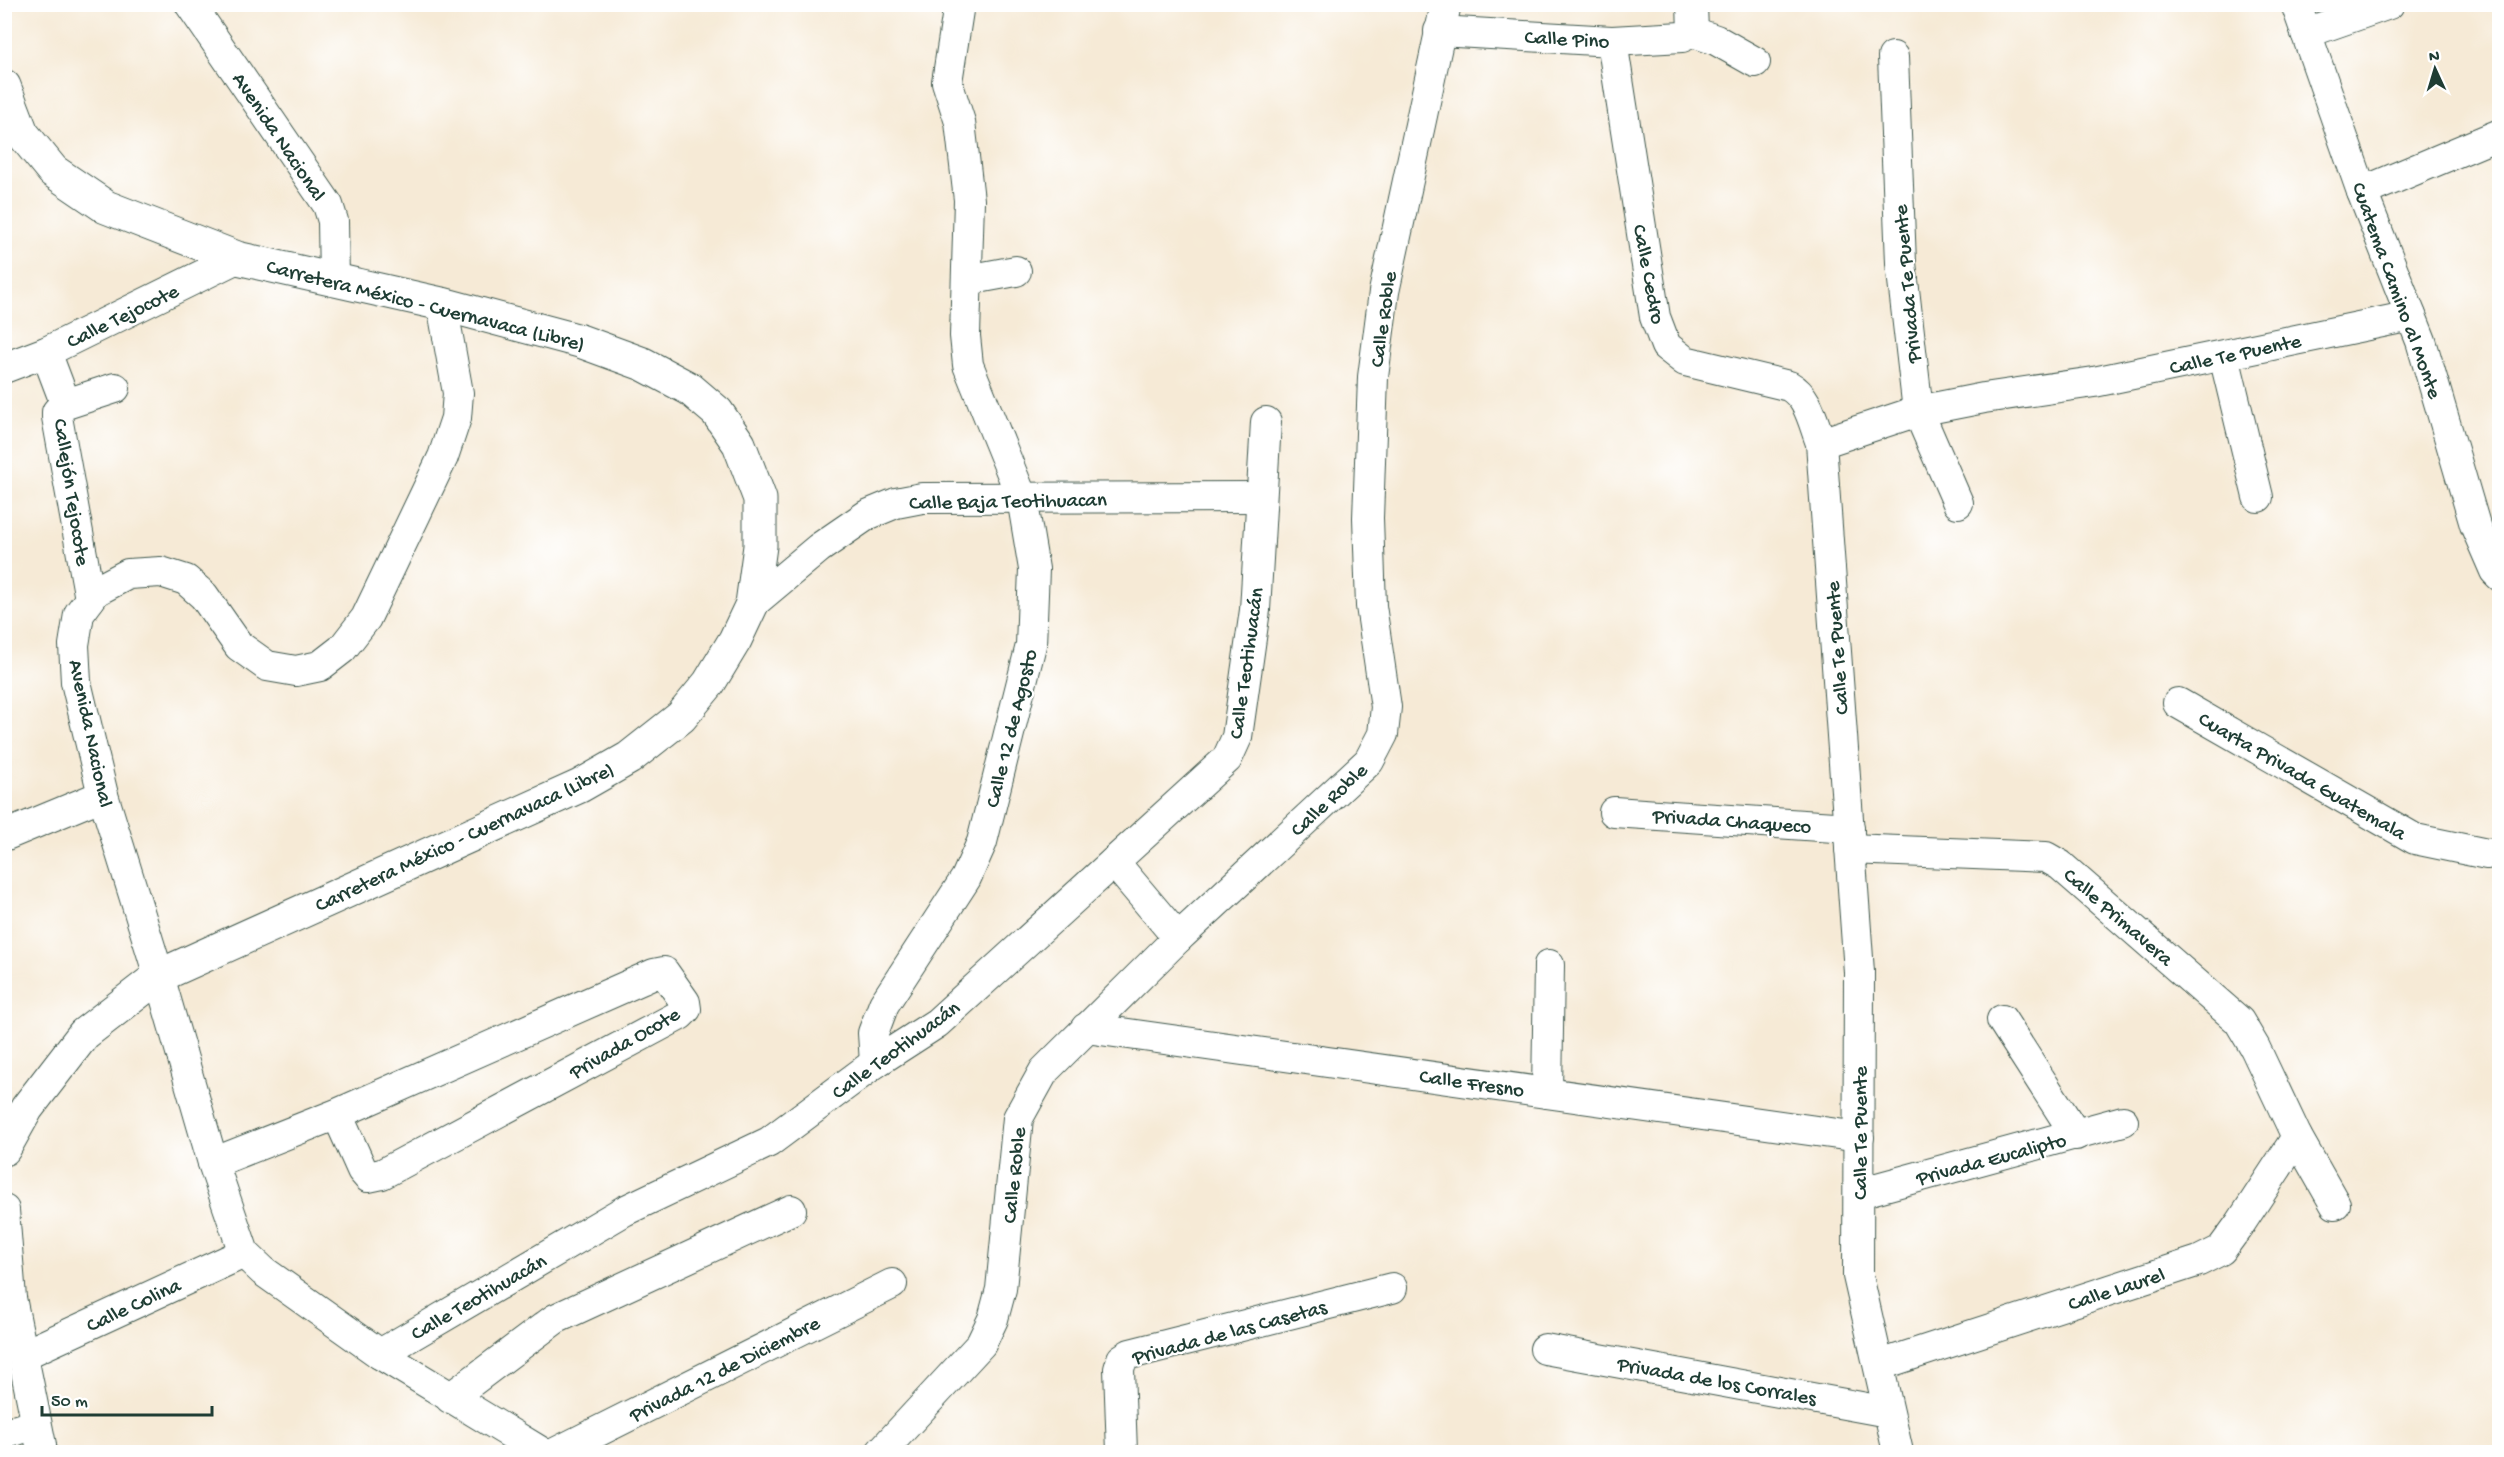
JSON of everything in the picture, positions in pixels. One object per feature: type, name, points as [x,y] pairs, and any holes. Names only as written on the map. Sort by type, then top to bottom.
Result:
[{"type":"main road","name":"Carretera México - Cuernavaca (Libre)","points":[[4,86],[13,136],[53,171],[106,207],[237,258],[442,304],[580,341],[643,364],[690,389],[717,412],[739,444],[760,499],[760,546],[752,604],[735,640],[708,683],[681,717],[629,758],[580,786],[159,976],[84,1034],[27,1108],[4,1149]]},
{"type":"street","name":"Avenida Nacional","points":[[189,4],[328,205],[333,221],[334,280]]},
{"type":"street","name":"Calle 12 de Agosto","points":[[875,1063],[873,1033],[884,1004],[966,878],[982,842],[1031,645],[1034,569],[1022,498],[968,365],[964,336],[969,200],[960,122],[948,82],[959,4]]},
{"type":"street","name":"Cuatema Camino al Monte","points":[[2296,4],[2362,192],[2421,341],[2487,521],[2495,571],[2499,576]]},
{"type":"street","points":[[2306,33],[2389,4]]},
{"type":"street","name":"Calle Pino","points":[[1443,18],[1612,41],[1682,37],[1693,18]]},
{"type":"street","name":"Calle Roble","points":[[881,1452],[981,1344],[993,1318],[1001,1289],[1018,1118],[1044,1071],[1178,938],[1369,762],[1383,734],[1386,707],[1371,606],[1368,518],[1373,377],[1384,292],[1443,18]]},
{"type":"street","points":[[1693,18],[1716,40],[1755,63]]},
{"type":"street","name":"Calle Cedro","points":[[1612,41],[1655,317],[1666,346],[1685,361],[1797,390],[1803,397],[1821,443]]},
{"type":"street","name":"Privada Te Puente","points":[[1893,57],[1900,263],[1918,411],[1958,503]]},
{"type":"street","points":[[2362,192],[2499,136]]},
{"type":"street","name":"Calle Tejocote","points":[[4,368],[46,352],[237,258]]},
{"type":"street","points":[[967,280],[1016,271]]},
{"type":"street","name":"Avenida Nacional","points":[[442,304],[458,393],[456,418],[443,457],[366,618],[342,649],[320,666],[296,671],[267,666],[239,646],[204,596],[186,580],[161,572],[128,574],[96,591],[79,614],[74,645],[76,682],[103,795],[159,976],[213,1163],[244,1253],[263,1271],[380,1354],[541,1452]]},
{"type":"street","name":"Calle Te Puente","points":[[1898,1452],[1858,1276],[1859,972],[1821,443],[1918,411],[1984,398],[2094,382],[2410,316]]},
{"type":"street","name":"Callejón Tejocote","points":[[46,352],[63,397],[63,405],[57,412],[57,417],[90,599]]},
{"type":"street","points":[[2224,356],[2258,497]]},
{"type":"street","points":[[63,405],[115,388]]},
{"type":"street","name":"Calle Teotihuacán","points":[[380,1354],[624,1211],[769,1142],[875,1063],[938,1023],[1227,759],[1237,737],[1255,610],[1266,422]]},
{"type":"street","name":"Calle Baja Teotihuacan","points":[[752,604],[819,548],[867,515],[896,503],[922,498],[1261,497]]},
{"type":"street","name":"Cuarta Privada Guatemala","points":[[2178,703],[2415,839],[2487,854],[2499,852]]},
{"type":"street","points":[[4,836],[103,795]]},
{"type":"street","name":"Privada Chaqueco","points":[[1614,812],[1850,839]]},
{"type":"street","name":"Calle Primavera","points":[[1850,839],[2053,860],[2239,1021],[2256,1048],[2297,1137],[2335,1204]]},
{"type":"street","points":[[1114,862],[1178,938]]},
{"type":"street","points":[[1548,1093],[1549,965]]},
{"type":"street","name":"Privada Ocote","points":[[213,1163],[337,1114],[654,974],[664,972],[685,1002],[686,1009],[680,1015],[382,1174],[368,1177],[362,1170],[337,1114]]},
{"type":"street","points":[[2002,1020],[2076,1135]]},
{"type":"street","name":"Calle Fresno","points":[[1086,1028],[1858,1137]]},
{"type":"street","name":"Privada Eucalipto","points":[[1859,1193],[2123,1121]]},
{"type":"street","name":"Calle Laurel","points":[[1880,1365],[2199,1261],[2221,1250],[2241,1224],[2297,1137]]},
{"type":"street","points":[[450,1398],[555,1319],[791,1209]]},
{"type":"street","points":[[4,1210],[11,1298],[38,1438],[4,1434]]},
{"type":"street","name":"Calle Colina","points":[[23,1355],[244,1253]]},
{"type":"street","name":"Privada 12 de Diciembre","points":[[557,1452],[892,1284]]},
{"type":"street","name":"Privada de las Casetas","points":[[1122,1452],[1119,1369],[1122,1359],[1130,1354],[1392,1288]]},
{"type":"street","name":"Privada de los Corrales","points":[[1545,1349],[1888,1412]]}]
